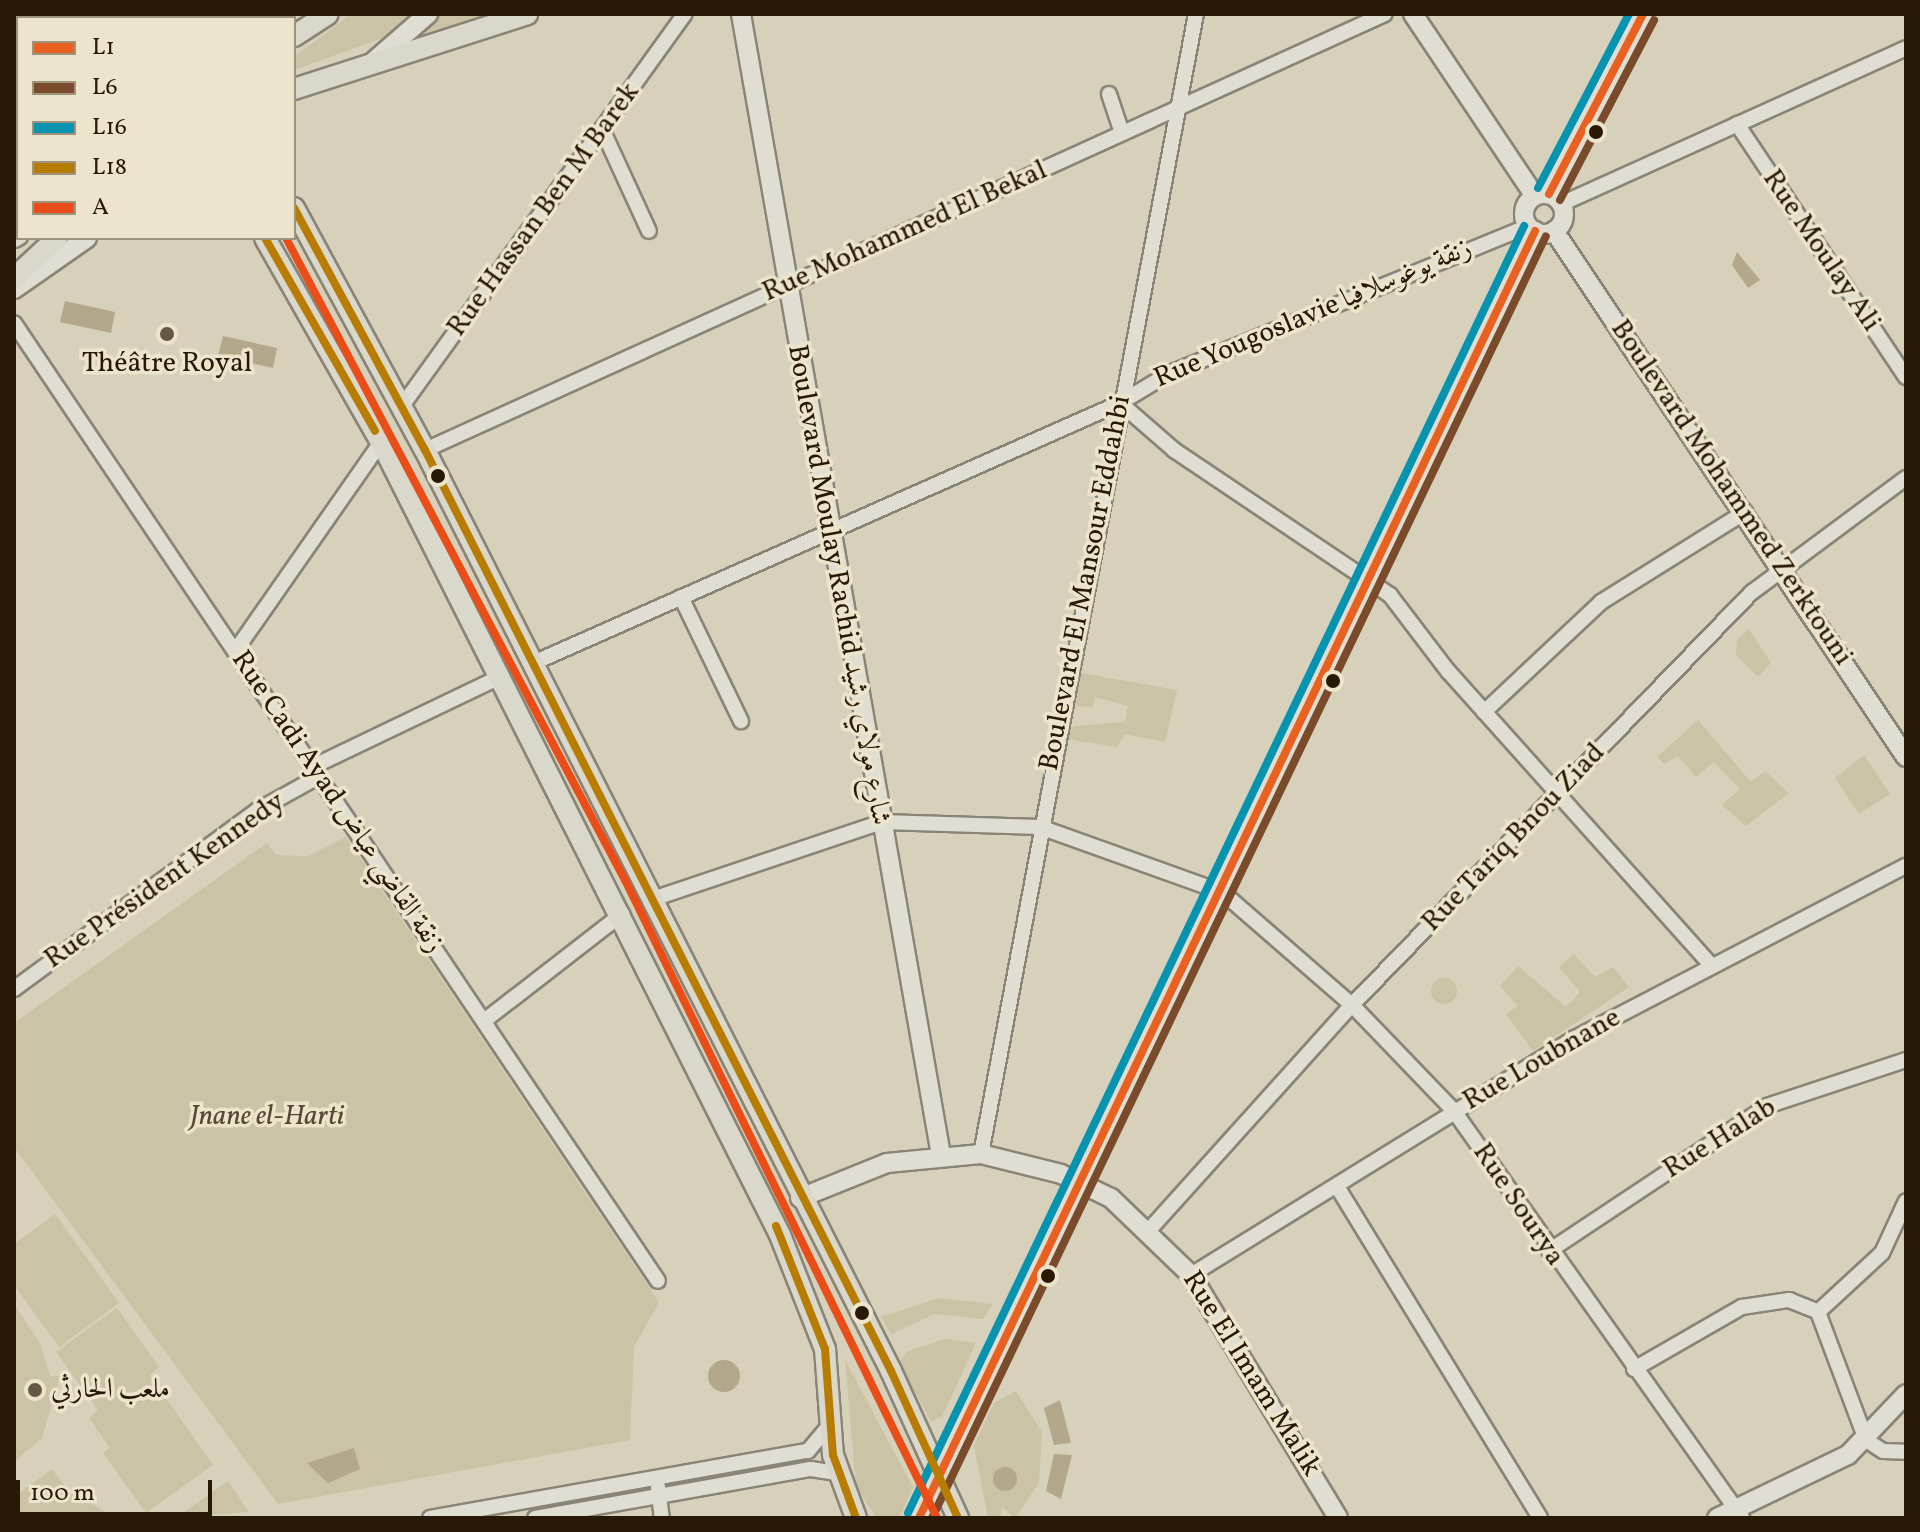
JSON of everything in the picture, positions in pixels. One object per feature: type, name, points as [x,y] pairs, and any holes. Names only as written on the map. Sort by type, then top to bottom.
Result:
[{"type":"main road","points":[[362,70],[428,14]]},
{"type":"main road","points":[[296,88],[362,70],[527,14]]},
{"type":"main road","name":"Boulevard Moulay Rachid شارع مولاي رشيد","points":[[741,14],[783,286],[941,1155]]},
{"type":"main road","points":[[919,1518],[1082,1185],[1367,581],[1539,229],[1563,219],[1413,14]]},
{"type":"main road","points":[[1539,229],[1525,208],[1549,198],[1643,14]]},
{"type":"main road","points":[[296,35],[324,15]]},
{"type":"main road","points":[[296,212],[425,450],[940,1473],[958,1518]]},
{"type":"main road","name":"Boulevard Mohammed Zerktouni","points":[[1539,229],[1745,512],[1906,757]]},
{"type":"main road","points":[[14,278],[55,240]]},
{"type":"main road","points":[[14,289],[84,240]]},
{"type":"main road","points":[[266,240],[381,442],[622,914],[793,1264],[825,1349],[837,1473],[856,1518]]},
{"type":"main road","name":"Rue El Imam Malik","points":[[800,1198],[887,1163],[941,1155],[981,1154],[1082,1185],[1150,1229],[1191,1275],[1338,1518]]},
{"type":"main road","points":[[1717,1518],[1739,1514],[1866,1440],[1906,1394]]},
{"type":"street","name":"Rue Hassan Ben M Barek","points":[[402,406],[685,14]]},
{"type":"street","name":"Boulevard El Mansour Eddahbi","points":[[981,1154],[1174,109],[1196,14]]},
{"type":"street","name":"Rue Mohammed El Bekal","points":[[425,450],[1385,14]]},
{"type":"street","points":[[1549,198],[1737,124],[1906,48]]},
{"type":"street","points":[[1109,94],[1122,133]]},
{"type":"street","name":"Rue Moulay Ali","points":[[1737,124],[1906,377]]},
{"type":"street","points":[[602,129],[649,231]]},
{"type":"street","name":"Rue Yougoslavie زنقة يوغوسلافيا","points":[[531,664],[826,530],[1120,403],[1170,373],[1539,229]]},
{"type":"street","name":"Rue Cadi Ayad زنقة القاضي عياض","points":[[14,323],[658,1281]]},
{"type":"street","points":[[1120,403],[1174,450],[1390,595],[1484,712],[1562,790],[1712,966]]},
{"type":"street","points":[[236,650],[381,442]]},
{"type":"street","name":"Rue Tariq Bnou Ziad","points":[[1150,1229],[1352,1005],[1751,593],[1785,572],[1906,478]]},
{"type":"street","points":[[1484,712],[1601,602],[1745,512]]},
{"type":"street","points":[[681,597],[741,721]]},
{"type":"street","points":[[315,772],[500,677]]},
{"type":"street","name":"Rue Président Kennedy","points":[[14,989],[258,810],[315,772]]},
{"type":"street","points":[[650,900],[882,822],[1040,827],[1222,892]]},
{"type":"street","name":"Rue Loubnane","points":[[1191,1275],[1338,1188],[1454,1111],[1712,966],[1906,866]]},
{"type":"street","name":"Rue Sourya","points":[[1222,892],[1352,1005],[1454,1111],[1549,1251],[1739,1514]]},
{"type":"street","points":[[484,1021],[622,914]]},
{"type":"street","name":"Rue Halab","points":[[1549,1251],[1767,1106],[1906,1060]]},
{"type":"street","points":[[1338,1188],[1540,1518]]},
{"type":"street","points":[[1818,1312],[1882,1253],[1906,1201]]},
{"type":"street","points":[[1634,1369],[1757,1300],[1789,1300],[1818,1312],[1866,1440],[1883,1451],[1906,1452]]},
{"type":"street","points":[[430,1518],[808,1451],[831,1423]]},
{"type":"street","points":[[535,1518],[811,1469],[837,1473]]},
{"type":"street","points":[[657,1479],[662,1518]]},
{"type":"green space","points":[[351,14],[415,14],[380,39],[296,69],[296,55]]},
{"type":"green space","points":[[439,14],[486,14],[420,36]]},
{"type":"green space","points":[[1749,629],[1771,663],[1758,677],[1736,655],[1737,640]]},
{"type":"green space","points":[[1081,673],[1177,690],[1165,742],[1125,734],[1117,747],[1066,739],[1074,726],[1125,722],[1128,706],[1095,697],[1093,707],[1076,706]]},
{"type":"green space","points":[[1698,720],[1751,782],[1765,771],[1789,793],[1746,826],[1722,805],[1740,789],[1714,762],[1696,777],[1678,756],[1664,764],[1657,757]]},
{"type":"green space","points":[[1864,755],[1890,794],[1859,814],[1835,778]]},
{"type":"green space","name":"Jnane el-Harti","points":[[346,837],[659,1302],[634,1347],[630,1440],[278,1504],[14,1147],[14,1023],[267,843],[276,855],[308,856]]},
{"type":"green space","points":[[1574,954],[1595,977],[1613,967],[1629,987],[1533,1051],[1506,1014],[1518,1006],[1500,986],[1518,966],[1566,1007],[1580,992],[1559,967]]},
{"type":"green space","points":[[1444,978],[1453,982],[1457,991],[1453,1000],[1444,1004],[1435,1000],[1431,991],[1435,982]]},
{"type":"green space","points":[[55,1214],[119,1303],[59,1347],[14,1285],[14,1244]]},
{"type":"green space","points":[[939,1298],[993,1304],[983,1319],[935,1314],[891,1334],[881,1317]]},
{"type":"green space","name":"ملعب الحارثي","points":[[14,1304],[41,1345],[50,1376],[60,1376],[42,1438],[14,1462]]},
{"type":"green space","points":[[117,1308],[159,1367],[150,1375],[213,1465],[146,1513],[103,1453],[110,1448],[89,1418],[98,1410],[56,1352]]},
{"type":"green space","points":[[945,1339],[976,1343],[942,1417],[931,1421],[899,1363],[908,1351]]},
{"type":"green space","points":[[845,1360],[913,1487],[899,1518],[877,1518],[856,1487]]},
{"type":"green space","points":[[1016,1391],[1042,1432],[1039,1483],[1015,1518],[1002,1507],[1000,1518],[988,1518],[974,1446],[994,1403]]},
{"type":"green space","points":[[52,1469],[68,1491],[117,1518],[14,1518],[14,1497]]},
{"type":"green space","points":[[228,1481],[249,1512],[176,1518]]},
{"type":"shaded area","points":[[1737,252],[1760,280],[1748,288],[1732,265]]},
{"type":"shaded area","points":[[65,301],[115,312],[111,333],[60,322]]},
{"type":"shaded area","points":[[223,336],[277,348],[273,368],[218,356]]},
{"type":"shaded area","points":[[724,1360],[735,1365],[740,1376],[735,1387],[724,1392],[713,1387],[708,1376],[713,1365]]},
{"type":"shaded area","points":[[1060,1400],[1071,1443],[1054,1445],[1044,1408]]},
{"type":"shaded area","points":[[354,1448],[360,1469],[328,1483],[307,1463]]},
{"type":"shaded area","points":[[1054,1454],[1072,1455],[1061,1499],[1046,1491]]},
{"type":"shaded area","points":[[1005,1467],[1013,1471],[1017,1479],[1013,1487],[1005,1491],[997,1487],[993,1479],[997,1471]]},
{"type":"transit line","name":"L16","points":[[1538,188],[1629,14]]},
{"type":"transit line","name":"L1","points":[[1549,194],[1643,14]]},
{"type":"transit line","name":"L6","points":[[1560,200],[1654,20]]},
{"type":"transit line","name":"L18","points":[[296,212],[425,450],[891,1371],[958,1518]]},
{"type":"transit line","name":"L16","points":[[908,1513],[1524,226]]},
{"type":"transit line","name":"L1","points":[[919,1518],[1535,231]]},
{"type":"transit line","name":"L6","points":[[932,1518],[1546,236]]},
{"type":"transit line","name":"L18","points":[[266,240],[375,431]]},
{"type":"transit line","name":"A","points":[[287,240],[626,882],[937,1518]]},
{"type":"transit line","name":"L18","points":[[776,1226],[825,1349],[833,1455],[856,1518]]},
{"type":"place","name":"Théâtre Royal","points":[[167,334]]},
{"type":"place","name":"ملعب الحارثي","points":[[35,1390]]}]
